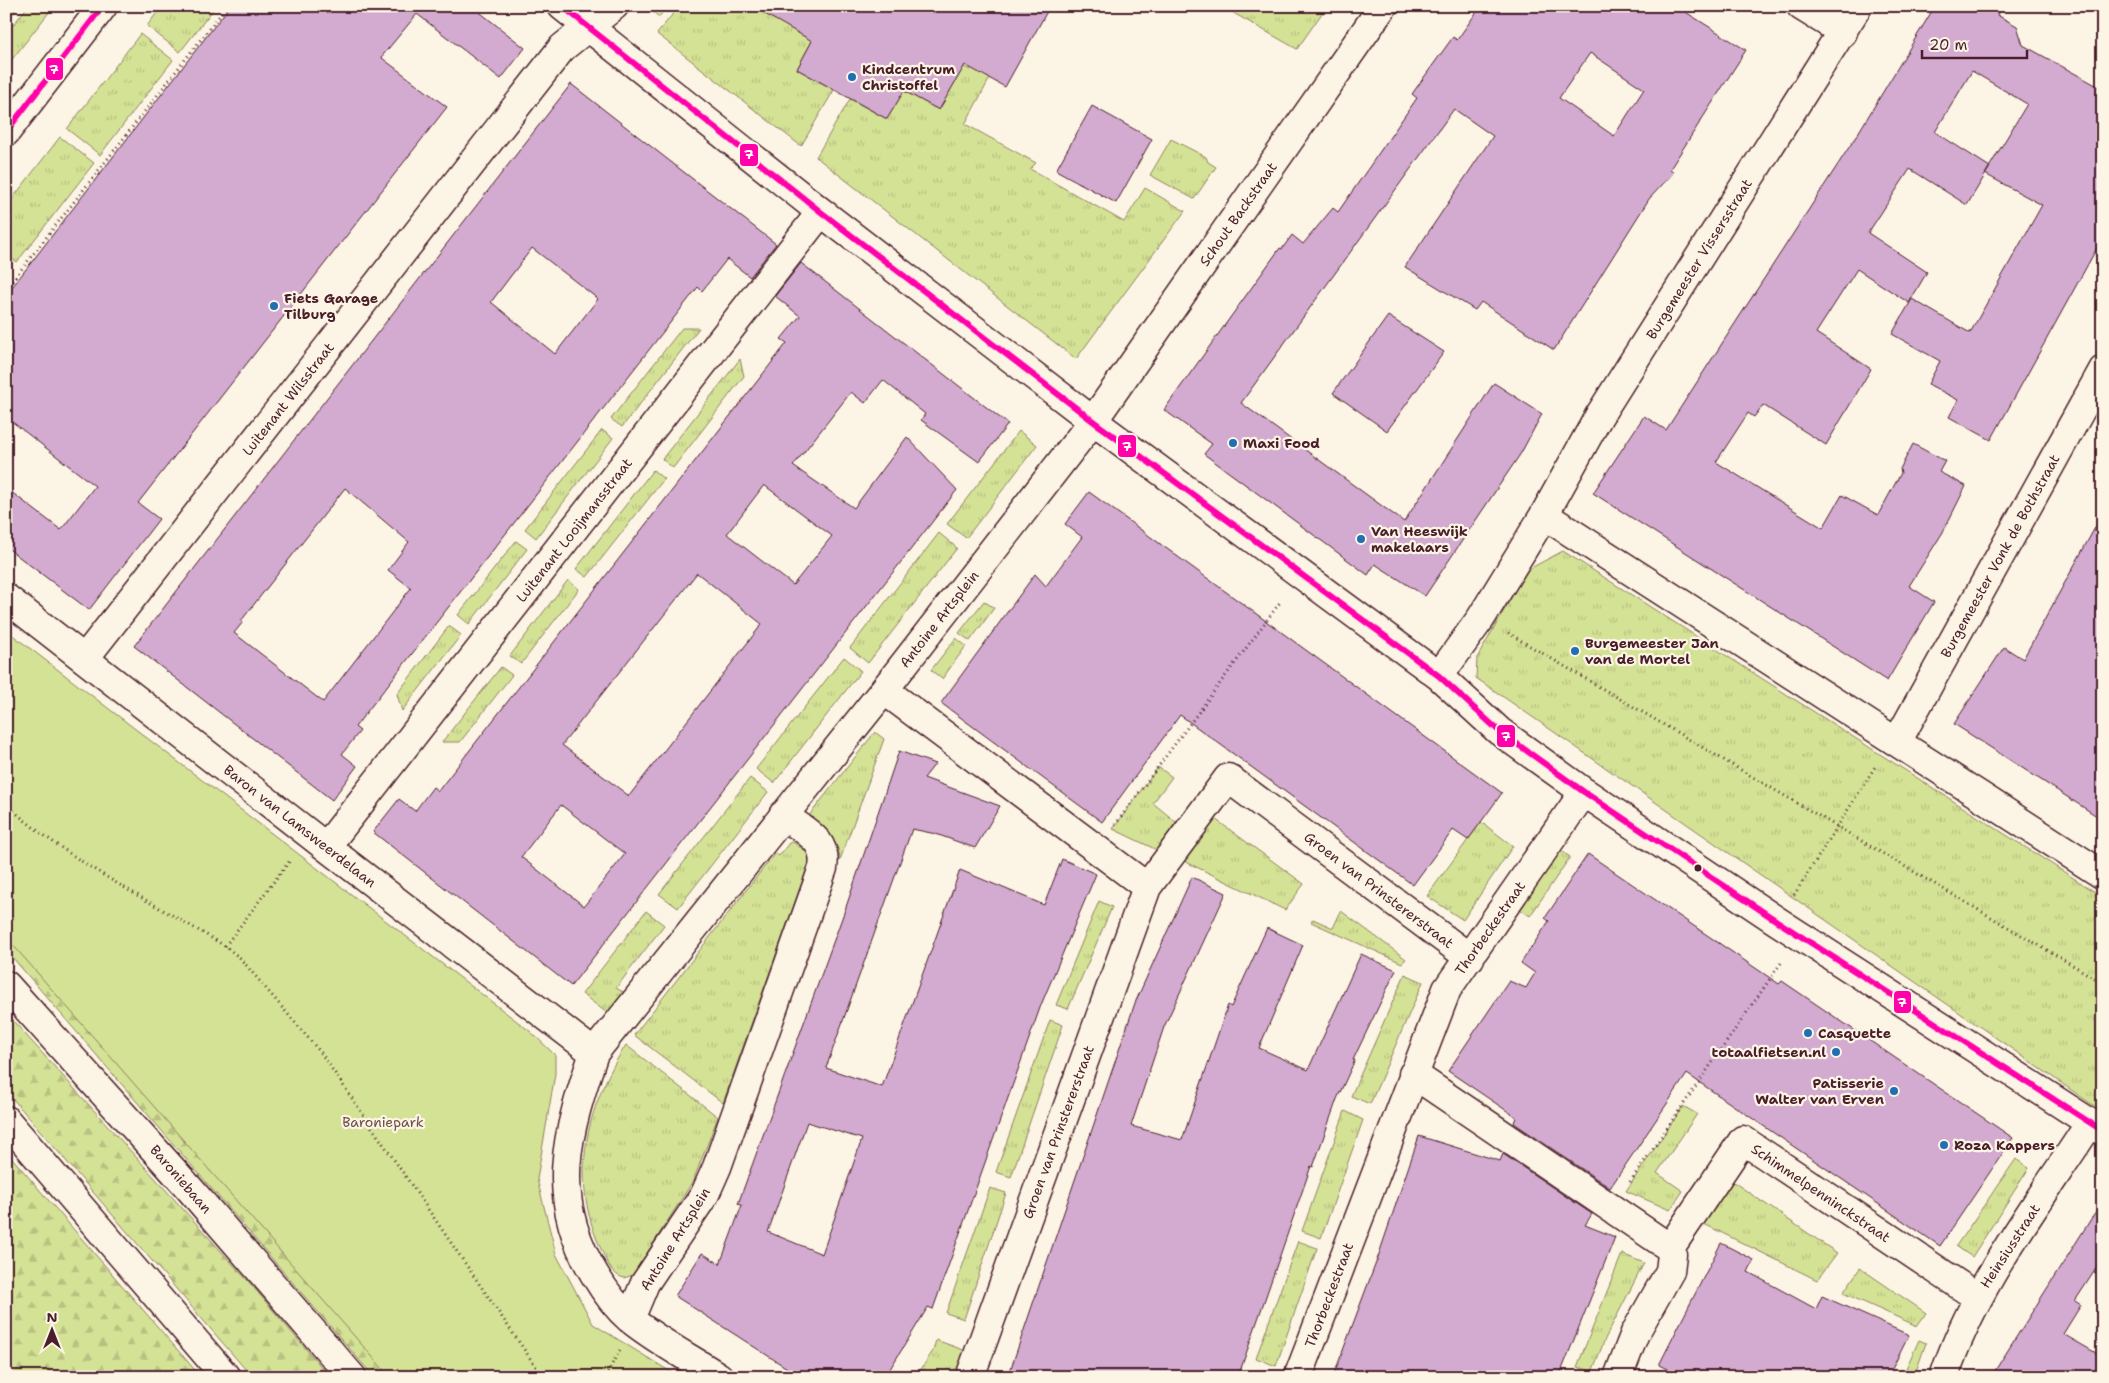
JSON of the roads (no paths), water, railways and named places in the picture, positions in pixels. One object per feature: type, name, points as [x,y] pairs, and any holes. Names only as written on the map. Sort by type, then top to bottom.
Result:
[{"type":"street","points":[[6,132],[102,6]]},
{"type":"street","points":[[562,6],[821,212],[1093,421],[1439,676],[1499,731],[1584,792],[1789,928],[2096,1127]]},
{"type":"street","name":"Luitenant Wilsstraat","points":[[85,658],[562,48],[614,6]]},
{"type":"street","name":"Schout Backstraat","points":[[1093,421],[1383,6]]},
{"type":"street","points":[[1801,6],[1843,32]]},
{"type":"street","name":"Burgemeester Vissersstraat","points":[[1439,676],[1481,618],[1544,515],[1599,416],[1858,6]]},
{"type":"street","name":"Luitenant Looijmansstraat","points":[[318,841],[821,212]]},
{"type":"street","name":"Burgemeester Vonk de Bothstraat","points":[[1897,742],[2103,370]]},
{"type":"street","name":"Antoine Artsplein","points":[[783,814],[821,843],[824,851],[823,868],[717,1167],[704,1194],[644,1283],[630,1318],[605,1292],[584,1256],[572,1226],[565,1188],[567,1151],[582,1089],[594,1053],[783,814],[884,690],[1093,421]]},
{"type":"street","points":[[1544,515],[2103,875]]},
{"type":"street","name":"Baron van Lamsweerdelaan","points":[[6,598],[594,1053]]},
{"type":"street","points":[[884,690],[1147,887]]},
{"type":"street","name":"Groen van Prinstererstraat","points":[[970,1377],[1147,887],[1228,778],[1470,958]]},
{"type":"street","name":"Thorbeckestraat","points":[[1298,1377],[1448,989],[1584,792]]},
{"type":"street","name":"Baroniebaan","points":[[6,985],[189,1188],[352,1377]]},
{"type":"street","points":[[1414,1074],[1670,1248],[1672,1254],[1670,1271],[1635,1333],[1618,1377]]},
{"type":"street","points":[[6,1120],[226,1377]]},
{"type":"street","name":"Heinsiusstraat","points":[[1944,1377],[1960,1332],[1977,1298],[2096,1127]]},
{"type":"street","name":"Schimmelpenninckstraat","points":[[1670,1248],[1743,1140],[1977,1298]]},
{"type":"street","points":[[630,1318],[719,1377]]},
{"type":"place","name":"Kindcentrum Christoffel","points":[[852,77]]},
{"type":"place","name":"Fiets Garage Tilburg","points":[[274,306]]},
{"type":"place","name":"Maxi Food","points":[[1233,443]]},
{"type":"place","name":"Van Heeswijk makelaars","points":[[1361,539]]},
{"type":"place","name":"Burgemeester Jan van de Mortel","points":[[1575,651]]},
{"type":"place","name":"Casquette","points":[[1808,1033]]},
{"type":"place","name":"totaalfietsen.nl","points":[[1836,1052]]},
{"type":"place","name":"Patisserie Walter van Erven","points":[[1894,1091]]},
{"type":"place","name":"Roza Kappers","points":[[1944,1145]]},
{"type":"park label","name":"Baroniepark","points":[[383,1122]]}]
